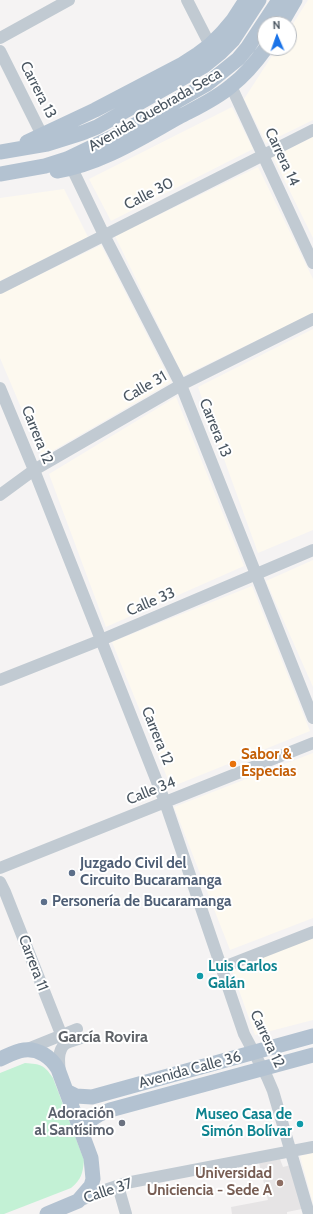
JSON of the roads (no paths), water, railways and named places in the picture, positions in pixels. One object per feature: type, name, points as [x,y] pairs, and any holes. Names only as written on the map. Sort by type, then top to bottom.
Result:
[{"type":"main road","points":[[0,152],[45,140],[95,110],[181,65],[210,45],[233,20],[246,0]]},
{"type":"main road","name":"Avenida Quebrada Seca","points":[[45,140],[82,133],[204,66],[233,40],[259,0]]},
{"type":"main road","name":"Avenida Quebrada Seca","points":[[70,164],[94,147],[207,84],[238,59],[248,47],[279,0]]},
{"type":"main road","points":[[286,16],[295,0]]},
{"type":"main road","points":[[0,175],[53,172],[70,164],[107,155],[130,144],[216,96],[231,86],[247,71],[259,56]]},
{"type":"main road","name":"Avenida Calle 36","points":[[66,1091],[76,1096],[92,1097],[313,1036]]},
{"type":"main road","points":[[0,1059],[24,1050],[33,1050],[41,1052],[53,1061],[60,1074],[91,1158],[93,1179],[91,1186],[78,1201]]},
{"type":"main road","name":"Avenida Calle 36","points":[[83,1136],[86,1126],[92,1119],[100,1114],[313,1055]]},
{"type":"main road","name":"Calle 37","points":[[47,1214],[78,1201]]},
{"type":"street","points":[[0,38],[69,0]]},
{"type":"street","points":[[187,0],[210,45]]},
{"type":"street","name":"Carrera 13","points":[[0,51],[45,140]]},
{"type":"street","name":"Carrera 14","points":[[231,86],[313,263]]},
{"type":"street","name":"Calle 30","points":[[0,288],[313,130]]},
{"type":"street","name":"Carrera 13","points":[[70,164],[104,235],[181,385],[313,718]]},
{"type":"street","name":"Calle 31","points":[[0,495],[34,470],[181,385],[313,319]]},
{"type":"street","name":"Carrera 12","points":[[0,388],[102,640],[165,802],[244,1034],[273,1092],[309,1214]]},
{"type":"street","name":"Calle 33","points":[[0,680],[102,640],[313,550]]},
{"type":"street","name":"Calle 34","points":[[0,868],[313,743]]},
{"type":"street","name":"Carrera 11","points":[[0,882],[6,892],[63,1040]]},
{"type":"street","points":[[222,968],[313,932]]},
{"type":"street","points":[[24,1050],[63,1040],[79,1034]]},
{"type":"street","points":[[60,1074],[59,1059],[63,1040]]},
{"type":"street","name":"Calle 37","points":[[78,1201],[118,1186],[313,1146]]},
{"type":"street","points":[[118,1186],[126,1214]]},
{"type":"place","name":"Sabor & Especias","points":[[233,764]]},
{"type":"place","name":"Juzgado Civil del Circuito Bucaramanga","points":[[72,873]]},
{"type":"place","name":"Personería de Bucaramanga","points":[[44,902]]},
{"type":"place","name":"Luis Carlos Galán","points":[[200,976]]},
{"type":"place","name":"Adoración al Santísimo","points":[[122,1123]]},
{"type":"place","name":"Museo Casa de Simón Bolívar","points":[[300,1124]]},
{"type":"place","name":"Universidad Uniciencia - Sede A","points":[[280,1183]]},
{"type":"district","name":"García Rovira","points":[[103,1037]]}]
